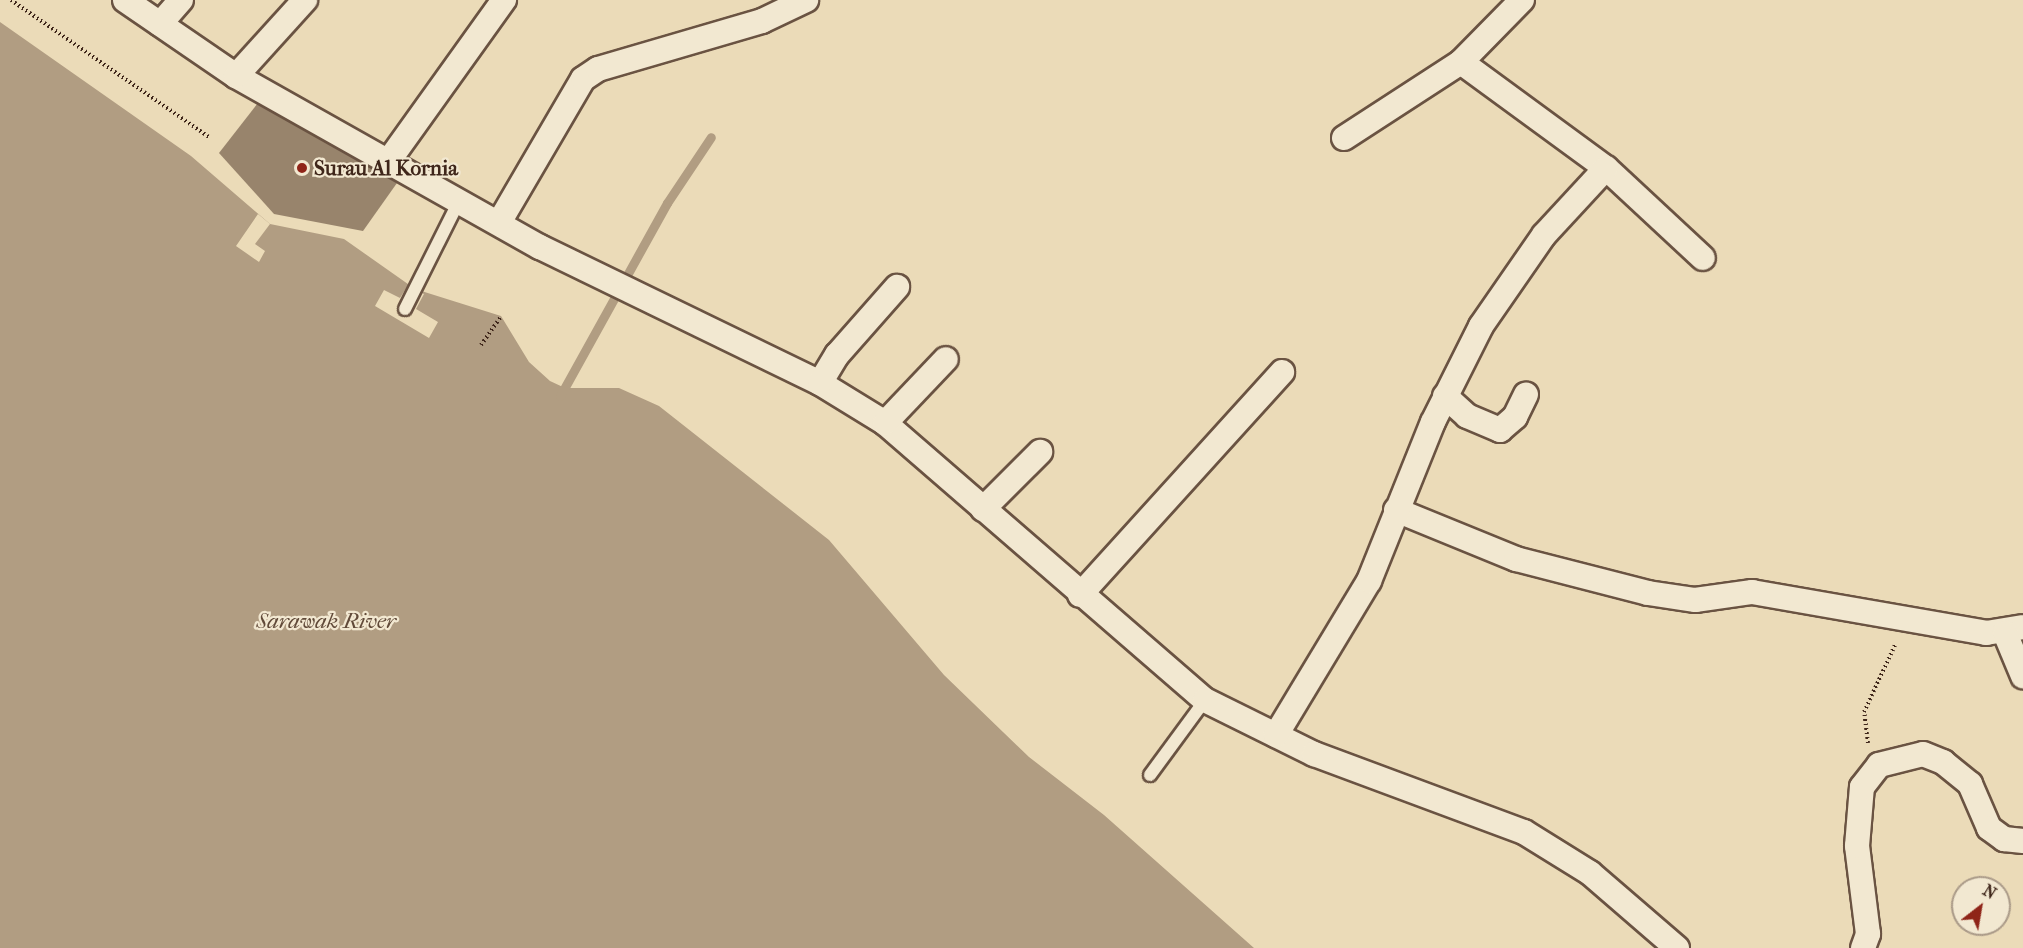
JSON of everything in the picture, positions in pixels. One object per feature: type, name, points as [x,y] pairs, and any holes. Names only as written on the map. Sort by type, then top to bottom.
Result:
[{"type":"street","points":[[124,0],[236,76],[569,259],[820,383],[885,423],[1080,595],[1205,700],[1314,754],[1524,832],[1590,873],[1677,948]]},
{"type":"street","points":[[160,24],[181,0]]},
{"type":"street","points":[[236,76],[305,0]]},
{"type":"street","points":[[390,159],[504,0]]},
{"type":"street","points":[[500,221],[583,79],[598,69],[761,10],[806,0]]},
{"type":"street","points":[[1344,138],[1461,62],[1522,0]]},
{"type":"street","points":[[1461,62],[1606,168],[1702,258]]},
{"type":"street","points":[[1276,735],[1369,581],[1396,510],[1445,396],[1481,326],[1544,235],[1606,168]]},
{"type":"street","points":[[820,383],[837,355],[897,287]]},
{"type":"street","points":[[885,423],[946,359]]},
{"type":"street","points":[[1080,595],[1282,372]]},
{"type":"street","points":[[1445,396],[1467,416],[1500,430],[1515,417],[1526,394]]},
{"type":"street","points":[[983,509],[1040,452]]},
{"type":"street","points":[[1396,510],[1516,559],[1648,592],[1695,600],[1752,592],[1912,620],[2014,630],[2023,676]]},
{"type":"street","points":[[1863,948],[1868,934],[1857,846],[1862,787],[1879,765],[1923,754],[1943,762],[1971,784],[1989,828],[2004,839],[2023,841]]},
{"type":"lane","points":[[405,309],[460,199]]},
{"type":"lane","points":[[1150,775],[1205,700]]},
{"type":"path","points":[[11,0],[209,137]]},
{"type":"path","points":[[481,345],[501,316]]},
{"type":"path","points":[[1879,765],[1863,731],[1864,712],[1887,658],[1912,620]]},
{"type":"water","name":"Sarawak River","points":[[0,22],[191,156],[270,224],[344,239],[415,289],[501,316],[529,362],[550,381],[565,388],[619,388],[659,406],[829,540],[944,675],[1029,757],[1104,815],[1254,948],[0,948]]},
{"type":"pier","points":[[258,214],[270,224],[255,244],[265,251],[259,262],[236,246]]},
{"type":"pier","points":[[408,285],[424,294],[416,309],[438,322],[429,338],[375,306],[384,290],[400,298]]},
{"type":"building","name":"Surau Al Kornia","points":[[261,99],[397,183],[363,231],[274,214],[219,153]]},
{"type":"waterway","points":[[560,396],[667,203],[711,137]]},
{"type":"place","name":"Surau Al Kornia","points":[[302,168]]}]
